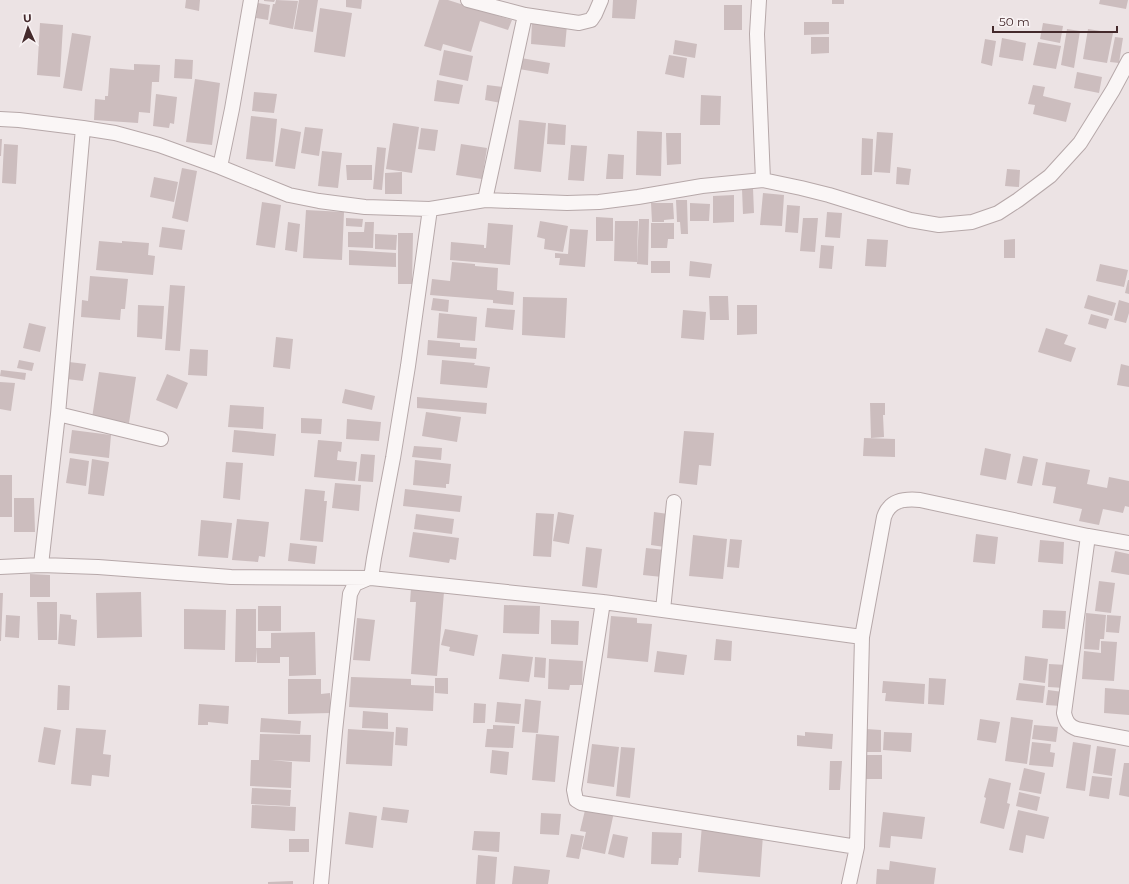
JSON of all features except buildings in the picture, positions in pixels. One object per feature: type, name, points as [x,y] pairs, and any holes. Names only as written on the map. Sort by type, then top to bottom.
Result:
[{"type":"street","points":[[220,167],[232,109],[251,0]]},
{"type":"street","points":[[468,0],[525,15],[579,23],[590,20],[595,14],[601,0]]},
{"type":"street","points":[[759,0],[757,34],[763,180]]},
{"type":"street","points":[[485,200],[525,15]]},
{"type":"street","points":[[0,119],[19,120],[114,133],[159,145],[220,167],[289,195],[319,201],[365,207],[430,209],[485,200],[567,203],[599,202],[702,186],[763,180],[829,195],[910,220],[939,225],[972,222],[998,213],[1050,176],[1080,143],[1113,90],[1129,60]]},
{"type":"street","points":[[41,565],[58,414],[83,128]]},
{"type":"street","points":[[371,578],[408,366],[430,209]]},
{"type":"street","points":[[58,414],[161,439]]},
{"type":"street","points":[[849,884],[857,847],[862,637],[884,517],[889,507],[907,499],[920,500],[1088,536],[1129,543]]},
{"type":"street","points":[[663,610],[674,502]]},
{"type":"street","points":[[1088,536],[1064,713],[1066,721],[1072,727],[1129,739]]},
{"type":"street","points":[[0,567],[41,565],[98,566],[231,577],[371,578],[603,602],[862,637]]},
{"type":"street","points":[[321,884],[335,723],[350,594],[355,584],[371,578]]},
{"type":"street","points":[[603,602],[574,790],[576,800],[580,803],[857,847]]}]
